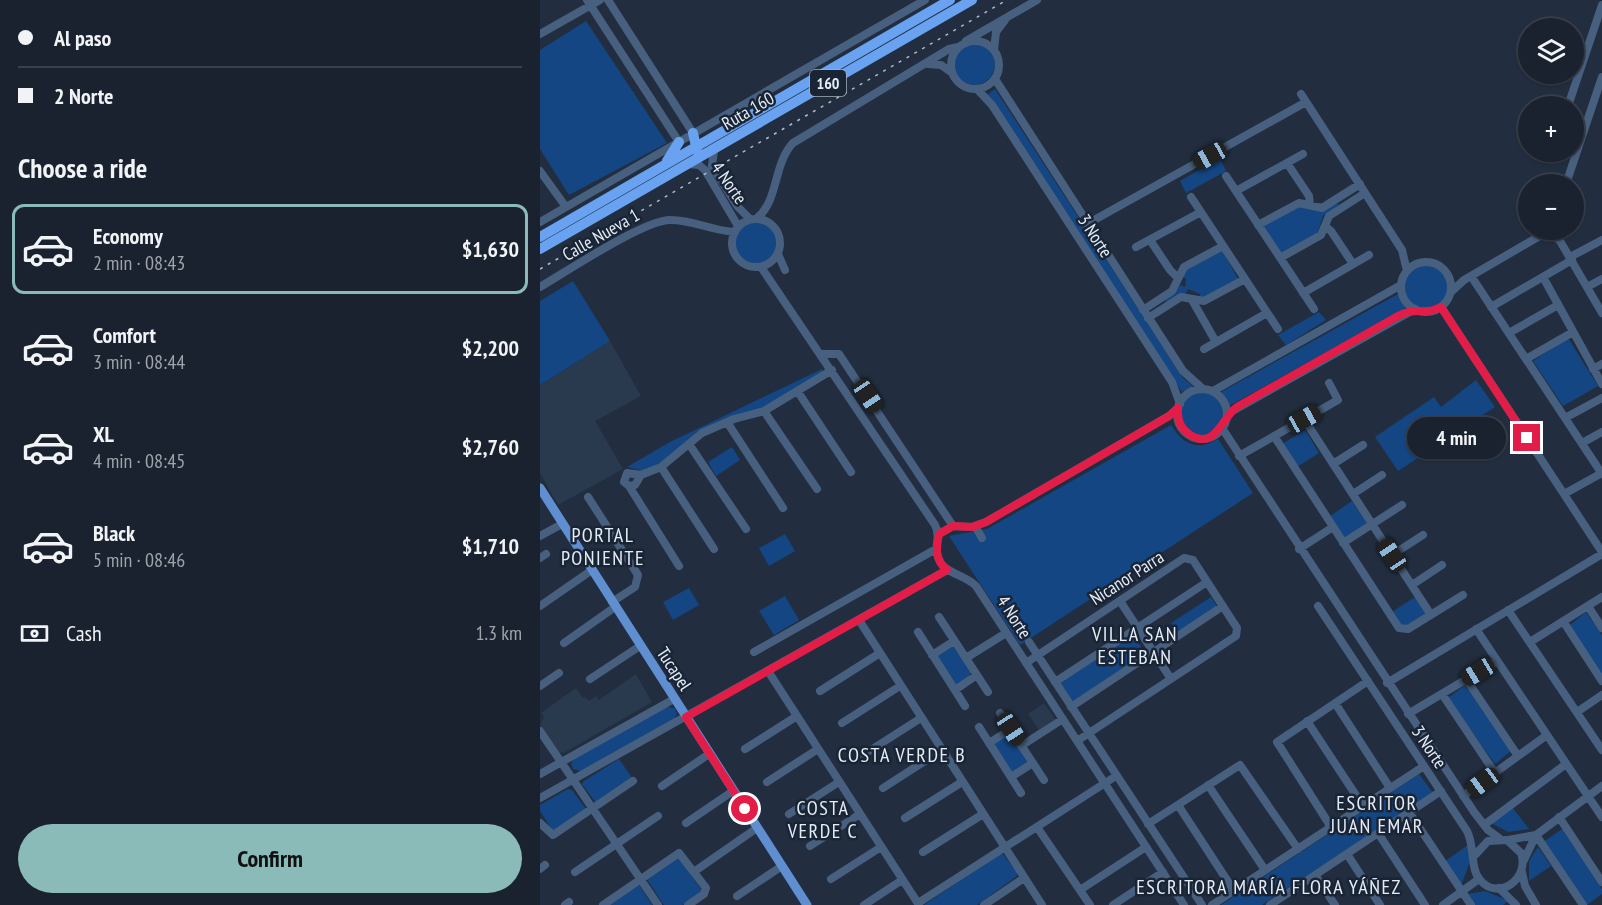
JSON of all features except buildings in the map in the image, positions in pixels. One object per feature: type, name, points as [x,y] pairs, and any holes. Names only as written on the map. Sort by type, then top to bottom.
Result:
[{"type":"highway","name":"Ruta 160","points":[[540,237],[950,0]]},
{"type":"highway","name":"Ruta 160","points":[[540,249],[972,0]]},
{"type":"highway","points":[[689,164],[697,153],[698,145],[693,133]]},
{"type":"highway","points":[[665,163],[679,142]]},
{"type":"main road","name":"Tucapel","points":[[540,488],[805,904]]},
{"type":"street","points":[[540,34],[589,3],[600,0]]},
{"type":"street","points":[[608,0],[693,133]]},
{"type":"street","points":[[540,222],[925,0]]},
{"type":"street","points":[[715,230],[743,263],[761,267],[771,262],[778,254],[781,240],[771,216],[770,200],[780,162],[793,143],[949,49],[1037,0]]},
{"type":"street","points":[[589,3],[679,142]]},
{"type":"street","points":[[1571,96],[1602,6]]},
{"type":"street","points":[[977,89],[987,86],[995,79],[999,65],[994,50],[996,32],[1009,16]]},
{"type":"street","points":[[951,72],[951,59],[961,44],[981,41],[994,50]]},
{"type":"street","points":[[924,66],[938,64],[951,72]]},
{"type":"street","name":"3 Norte","points":[[951,72],[961,85],[977,89],[992,105],[1172,382],[1179,406]]},
{"type":"street","points":[[1569,174],[1602,77]]},
{"type":"street","name":"3 Norte","points":[[995,79],[1186,376],[1203,389]]},
{"type":"street","points":[[645,89],[655,93],[664,89]]},
{"type":"street","points":[[1213,392],[1401,285],[1407,271],[1402,250],[1301,94]]},
{"type":"street","points":[[1088,224],[1306,102]]},
{"type":"street","name":"4 Norte","points":[[714,150],[712,166],[738,207],[753,219],[765,220],[776,228]]},
{"type":"street","points":[[1236,191],[1304,154]]},
{"type":"street","points":[[1287,163],[1310,198],[1310,205]]},
{"type":"street","name":"4 Norte","points":[[689,164],[703,168],[736,229],[732,248]]},
{"type":"street","points":[[540,171],[566,207]]},
{"type":"street","points":[[1226,176],[1314,309]]},
{"type":"street","points":[[1258,225],[1299,203],[1317,208],[1325,207],[1359,184]]},
{"type":"street","points":[[1280,258],[1321,235],[1329,216],[1365,193]]},
{"type":"street","points":[[1191,197],[1278,328]]},
{"type":"street","points":[[753,219],[770,200]]},
{"type":"street","points":[[1136,247],[1201,212]]},
{"type":"street","name":"4 Norte","points":[[736,229],[753,219]]},
{"type":"street","name":"Calle Nueva 1","points":[[540,287],[656,222],[680,220],[715,230],[736,229]]},
{"type":"street","points":[[1325,226],[1331,231],[1353,264]]},
{"type":"street","points":[[1150,240],[1172,273],[1178,278]]},
{"type":"street","points":[[1401,285],[1405,299],[1415,309],[1428,312],[1441,307],[1451,292],[1467,278],[1533,240]]},
{"type":"street","points":[[1560,240],[1602,313]]},
{"type":"street","points":[[1491,307],[1602,240]]},
{"type":"street","points":[[1143,310],[1172,291],[1184,267],[1223,246]]},
{"type":"street","points":[[1402,250],[1423,262],[1437,264],[1450,278],[1451,292]]},
{"type":"street","points":[[778,254],[785,270]]},
{"type":"street","points":[[1303,293],[1369,255]]},
{"type":"street","points":[[1407,271],[1423,262]]},
{"type":"street","points":[[540,798],[947,570],[939,561],[936,549],[939,534],[822,354],[761,267]]},
{"type":"street","points":[[1543,277],[1602,384]]},
{"type":"street","points":[[1450,278],[1467,278]]},
{"type":"street","points":[[1467,278],[1491,307],[1602,473],[1564,494]]},
{"type":"street","points":[[1148,318],[1181,297],[1207,300],[1245,279]]},
{"type":"street","points":[[1587,287],[1602,279]]},
{"type":"street","points":[[1192,300],[1216,342]]},
{"type":"street","points":[[1509,333],[1558,305]]},
{"type":"street","points":[[1387,683],[1602,553],[1441,307]]},
{"type":"street","points":[[1227,414],[1415,309]]},
{"type":"street","points":[[1204,349],[1267,313]]},
{"type":"street","points":[[1526,359],[1573,332]]},
{"type":"street","points":[[822,354],[839,354],[953,526]]},
{"type":"street","points":[[1593,369],[1602,364]]},
{"type":"street","points":[[680,566],[629,486],[624,482],[625,474],[631,472],[641,475],[661,467],[702,433],[727,422],[764,411],[832,370]]},
{"type":"street","points":[[1239,456],[1338,400],[1329,383]]},
{"type":"street","points":[[939,534],[953,526],[975,526],[1159,422],[1179,406],[1191,392],[1203,389],[1213,392],[1223,401],[1227,414],[1222,428],[1209,437],[1193,436],[1180,425],[1179,406]]},
{"type":"street","points":[[798,392],[851,472]]},
{"type":"street","points":[[1565,418],[1602,398]]},
{"type":"street","points":[[764,411],[817,489]]},
{"type":"street","points":[[1304,419],[1431,615]]},
{"type":"street","points":[[727,422],[783,508]]},
{"type":"street","name":"3 Norte","points":[[1222,428],[1365,650],[1463,796],[1484,825],[1503,839]]},
{"type":"street","points":[[1582,443],[1602,432]]},
{"type":"street","points":[[1274,436],[1402,630],[1463,596]]},
{"type":"street","points":[[689,444],[746,529]]},
{"type":"street","points":[[1333,464],[1363,445]]},
{"type":"street","points":[[661,467],[714,549]]},
{"type":"street","points":[[629,486],[637,484],[641,475]]},
{"type":"street","points":[[1353,494],[1382,475]]},
{"type":"street","points":[[564,643],[635,587],[638,575],[588,497]]},
{"type":"street","points":[[1343,543],[1402,505]]},
{"type":"street","points":[[540,536],[562,524]]},
{"type":"street","points":[[975,526],[982,538]]},
{"type":"street","points":[[1299,549],[1333,527]]},
{"type":"street","points":[[1392,555],[1423,535]]},
{"type":"street","points":[[754,652],[936,549]]},
{"type":"street","name":"Nicanor Parra","points":[[1026,663],[1184,558],[1193,560],[1237,628],[1236,636],[1077,741]]},
{"type":"street","points":[[1412,585],[1442,565]]},
{"type":"street","points":[[540,606],[592,570]]},
{"type":"street","name":"4 Norte","points":[[947,570],[968,579],[976,586],[1182,904]]},
{"type":"street","points":[[1055,682],[1207,582]]},
{"type":"street","points":[[1530,642],[1602,597]]},
{"type":"street","points":[[1120,601],[1172,679]]},
{"type":"street","points":[[1071,706],[1223,606]]},
{"type":"street","name":"3 Norte","points":[[1318,606],[1467,831],[1474,855]]},
{"type":"street","points":[[1588,606],[1602,628]]},
{"type":"street","points":[[1508,610],[1600,744]]},
{"type":"street","points":[[939,617],[988,692]]},
{"type":"street","points":[[859,620],[1042,905]]},
{"type":"street","points":[[1563,621],[1602,681]]},
{"type":"street","points":[[1476,629],[1602,818]]},
{"type":"street","points":[[918,632],[965,706]]},
{"type":"street","points":[[966,658],[1006,633]]},
{"type":"street","points":[[932,655],[954,641]]},
{"type":"street","name":"4 Norte","points":[[1029,642],[1202,905]]},
{"type":"street","points":[[590,680],[640,646]]},
{"type":"street","points":[[1352,658],[1365,650]]},
{"type":"street","points":[[820,691],[880,654]]},
{"type":"street","points":[[1408,714],[1497,660]]},
{"type":"street","points":[[768,671],[918,904],[1116,776]]},
{"type":"street","points":[[540,686],[559,673]]},
{"type":"street","points":[[955,690],[977,675]]},
{"type":"street","points":[[1466,679],[1518,756]]},
{"type":"street","points":[[1331,827],[1277,745],[1278,740],[1368,681]]},
{"type":"street","points":[[842,723],[900,686]]},
{"type":"street","points":[[1442,694],[1495,773]]},
{"type":"street","points":[[1577,712],[1602,695]]},
{"type":"street","points":[[540,774],[674,699]]},
{"type":"street","points":[[1335,703],[1390,788]]},
{"type":"street","points":[[1000,713],[1044,780]]},
{"type":"street","points":[[745,749],[797,716]]},
{"type":"street","points":[[863,755],[921,718]]},
{"type":"street","points":[[1022,746],[1063,719]]},
{"type":"street","points":[[1306,721],[1363,806]]},
{"type":"street","points":[[979,727],[1021,793]]},
{"type":"street","points":[[989,743],[1011,729]]},
{"type":"street","points":[[541,735],[658,905]]},
{"type":"street","points":[[1463,796],[1547,735]]},
{"type":"street","points":[[767,782],[818,749]]},
{"type":"street","points":[[884,788],[942,750]]},
{"type":"street","points":[[662,786],[709,754]]},
{"type":"street","points":[[1011,777],[1033,763]]},
{"type":"street","points":[[1484,825],[1566,764]]},
{"type":"street","points":[[1148,824],[1237,766],[1242,766],[1298,849]]},
{"type":"street","points":[[1212,905],[1424,766]]},
{"type":"street","points":[[540,823],[554,835],[633,782]]},
{"type":"street","points":[[789,814],[839,782]]},
{"type":"street","points":[[905,818],[962,782]]},
{"type":"street","points":[[1208,785],[1265,870]]},
{"type":"street","points":[[1536,905],[1526,891],[1522,872],[1523,862],[1536,835],[1602,786]]},
{"type":"street","points":[[686,823],[733,791]]},
{"type":"street","points":[[1270,905],[1441,791]]},
{"type":"street","points":[[1178,805],[1234,891]]},
{"type":"street","points":[[1409,812],[1471,905]]},
{"type":"street","points":[[810,846],[860,814]]},
{"type":"street","points":[[923,852],[982,814]]},
{"type":"street","points":[[575,872],[658,816]]},
{"type":"street","points":[[1560,817],[1602,882]]},
{"type":"street","points":[[1037,827],[1090,905]]},
{"type":"street","points":[[694,871],[757,828]]},
{"type":"street","points":[[1378,833],[1425,905]]},
{"type":"street","points":[[1522,872],[1513,884],[1499,888],[1486,885],[1474,870],[1474,855],[1484,843],[1536,835]]},
{"type":"street","points":[[1536,835],[1583,905]]},
{"type":"street","points":[[1503,839],[1518,849],[1523,862]]},
{"type":"street","points":[[831,879],[881,847]]},
{"type":"street","points":[[1080,890],[1146,847]]},
{"type":"street","points":[[603,905],[676,853],[682,855],[706,890],[688,905]]},
{"type":"street","points":[[1347,854],[1380,905]]},
{"type":"street","points":[[737,896],[782,866]]},
{"type":"street","points":[[1113,905],[1163,872]]},
{"type":"street","points":[[1315,875],[1335,905]]},
{"type":"street","points":[[984,905],[1024,878]]},
{"type":"street","points":[[1443,905],[1479,879]]},
{"type":"street","points":[[864,905],[902,880]]},
{"type":"street","points":[[1499,888],[1516,905]]},
{"type":"street","points":[[1282,897],[1288,905]]},
{"type":"shaded area","points":[[586,21],[667,143],[569,195],[540,149],[540,50]]},
{"type":"shaded area","points":[[974,43],[982,44],[989,49],[994,56],[994,72],[989,79],[982,84],[974,85],[966,84],[959,79],[954,72],[953,64],[954,56],[959,49],[966,44]]},
{"type":"shaded area","points":[[995,89],[1183,378],[1193,386],[1182,392],[987,95]]},
{"type":"shaded area","points":[[1220,158],[1226,171],[1186,193],[1180,181]]},
{"type":"shaded area","points":[[1337,203],[1339,205],[1323,216],[1317,234],[1281,255],[1263,225],[1301,206],[1321,212]]},
{"type":"shaded area","points":[[757,221],[772,228],[779,243],[772,258],[757,265],[742,258],[735,243],[742,228]]},
{"type":"shaded area","points":[[1223,251],[1238,279],[1207,297],[1200,298],[1200,294],[1188,289],[1185,295],[1166,303],[1165,300],[1180,285],[1185,287],[1186,279],[1183,277],[1183,272]]},
{"type":"shaded area","points":[[1426,265],[1441,272],[1448,287],[1441,302],[1426,309],[1411,302],[1404,287],[1411,272]]},
{"type":"shaded area","points":[[573,281],[610,341],[540,385],[540,301]]},
{"type":"shaded area","points":[[1398,294],[1406,308],[1229,406],[1221,392]]},
{"type":"shaded area","points":[[1319,312],[1326,320],[1286,345],[1278,335]]},
{"type":"shaded area","points":[[1568,338],[1598,386],[1563,406],[1533,361]]},
{"type":"shaded area","points":[[610,341],[641,396],[595,421],[623,469],[558,505],[540,473],[540,385]]},
{"type":"shaded area","points":[[822,369],[823,372],[760,409],[726,418],[697,432],[665,461],[643,471],[627,467],[670,442]]},
{"type":"shaded area","points":[[1476,380],[1495,407],[1398,471],[1375,437],[1434,397],[1441,407]]},
{"type":"shaded area","points":[[1203,391],[1218,398],[1225,413],[1218,428],[1203,435],[1188,428],[1181,413],[1188,398]]},
{"type":"shaded area","points":[[1171,425],[1180,437],[1191,444],[1203,445],[1218,439],[1253,493],[1020,645],[949,536],[987,529]]},
{"type":"shaded area","points":[[1305,430],[1319,453],[1297,467],[1282,444]]},
{"type":"shaded area","points":[[732,447],[740,460],[716,476],[708,462]]},
{"type":"shaded area","points":[[1352,501],[1367,524],[1344,539],[1330,516]]},
{"type":"shaded area","points":[[785,534],[795,551],[769,566],[759,548]]},
{"type":"shaded area","points":[[689,588],[699,605],[673,620],[663,602]]},
{"type":"shaded area","points":[[785,596],[799,620],[774,635],[759,611]]},
{"type":"shaded area","points":[[1211,597],[1217,606],[1178,634],[1171,623]]},
{"type":"shaded area","points":[[1415,597],[1426,614],[1403,629],[1392,612]]},
{"type":"shaded area","points":[[1586,612],[1602,635],[1602,676],[1570,625]]},
{"type":"shaded area","points":[[1133,634],[1145,653],[1073,702],[1060,683]]},
{"type":"shaded area","points":[[952,645],[972,673],[958,685],[954,684],[937,657]]},
{"type":"shaded area","points":[[636,674],[652,702],[564,753],[559,752],[540,725],[544,717],[541,713],[576,688],[583,698],[589,701],[596,696],[599,700]]},
{"type":"shaded area","points":[[1465,685],[1511,751],[1495,764],[1448,698]]},
{"type":"shaded area","points":[[1044,703],[1055,719],[1039,730],[1028,714]]},
{"type":"shaded area","points":[[666,707],[675,708],[677,714],[674,719],[581,771],[573,769],[571,763],[574,758]]},
{"type":"shaded area","points":[[1010,733],[1028,762],[1011,773],[993,744]]},
{"type":"shaded area","points":[[619,759],[632,778],[596,803],[582,784]]},
{"type":"shaded area","points":[[1419,774],[1433,793],[1262,905],[1221,905]]},
{"type":"shaded area","points":[[568,789],[572,790],[586,809],[553,831],[540,811],[540,805]]},
{"type":"shaded area","points":[[1512,807],[1529,829],[1508,832],[1491,823]]},
{"type":"shaded area","points":[[1562,829],[1602,889],[1602,894],[1587,905],[1543,842]]},
{"type":"shaded area","points":[[1468,845],[1470,861],[1461,886],[1444,862]]},
{"type":"shaded area","points":[[1538,847],[1551,866],[1529,881],[1529,861]]},
{"type":"shaded area","points":[[1002,853],[1017,872],[1017,876],[977,905],[924,905]]},
{"type":"shaded area","points":[[678,857],[702,891],[682,905],[664,905],[646,878]]},
{"type":"shaded area","points":[[639,885],[652,905],[608,905]]},
{"type":"shaded area","points":[[1485,891],[1509,901],[1503,905],[1475,905],[1468,894]]},
{"type":"railway","points":[[540,269],[1007,0]]},
{"type":"district","name":"PORTAL PONIENTE","points":[[603,546]]},
{"type":"district","name":"VILLA SAN ESTEBAN","points":[[1135,646]]},
{"type":"district","name":"COSTA VERDE B","points":[[902,755]]},
{"type":"district","name":"ESCRITOR JUAN EMAR","points":[[1377,814]]},
{"type":"district","name":"COSTA VERDE C","points":[[823,820]]},
{"type":"district","name":"ESCRITORA MARÍA FLORA YÁÑEZ","points":[[1269,887]]},
{"type":"route","points":[[745,809],[686,717],[947,570],[939,561],[937,554],[936,545],[939,534],[953,526],[972,527],[986,522],[1169,416],[1178,408],[1178,420],[1188,434],[1198,438],[1213,436],[1225,424],[1227,414],[1237,407],[1404,313],[1415,309],[1428,312],[1441,307],[1527,438]]}]
